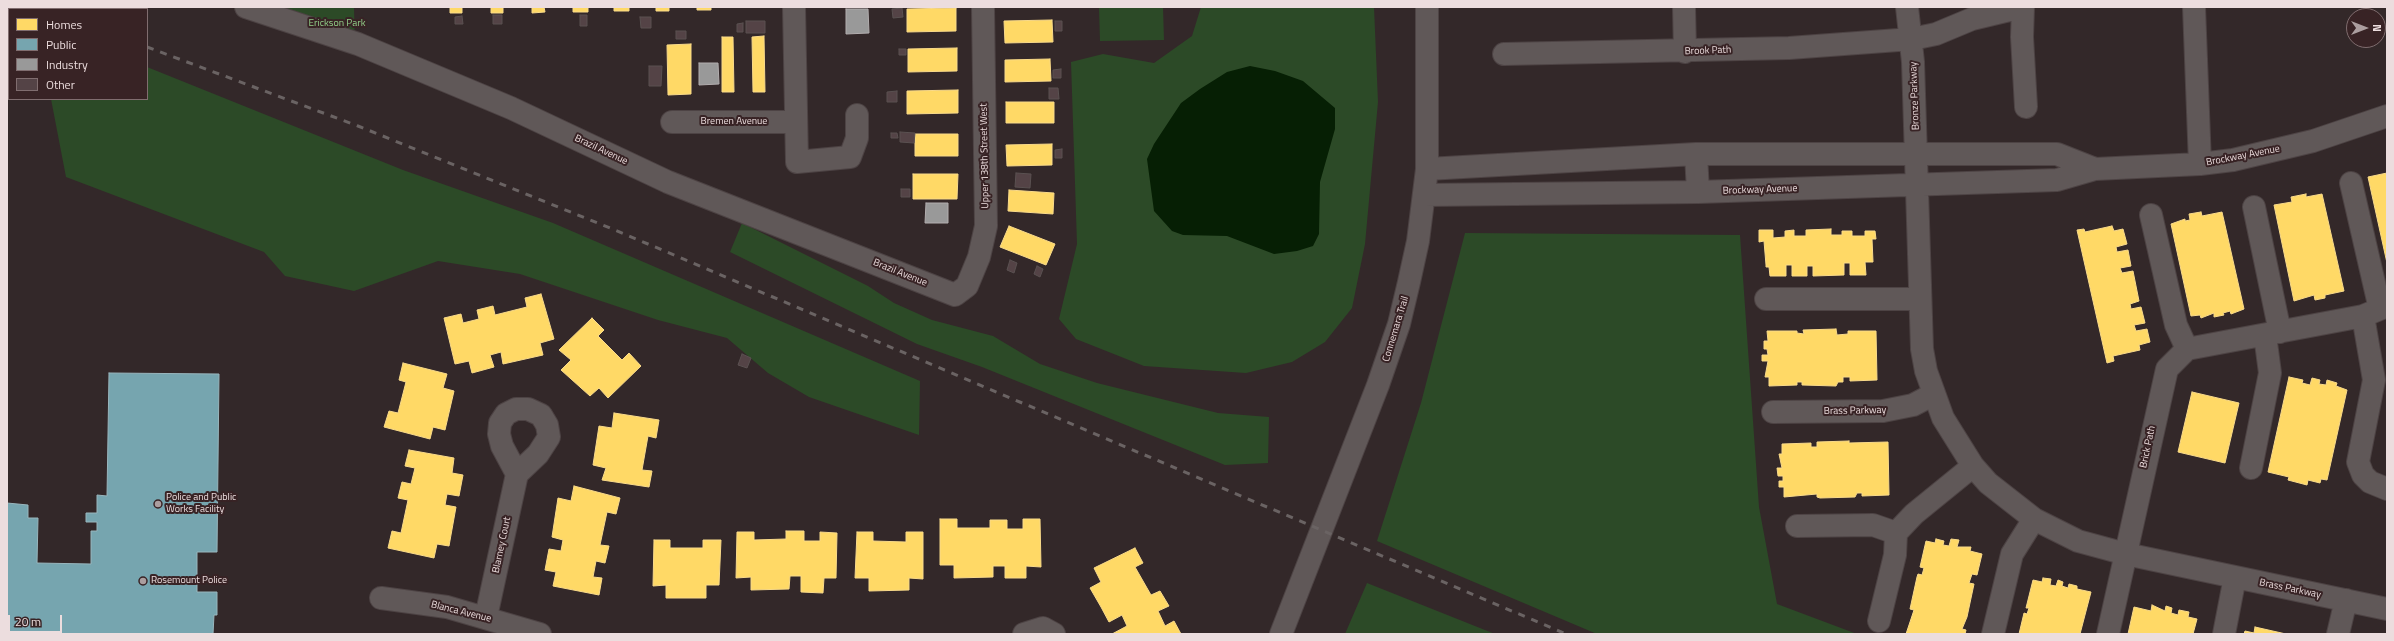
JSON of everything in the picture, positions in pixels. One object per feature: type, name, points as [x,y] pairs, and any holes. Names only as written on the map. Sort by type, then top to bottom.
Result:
[{"type":"street","name":"Brazil Avenue","points":[[246,7],[358,44],[511,108],[668,182],[955,295]]},
{"type":"street","points":[[794,7],[797,162],[850,157],[857,138],[857,116]]},
{"type":"street","name":"Upper 138th Street West","points":[[955,295],[967,286],[979,257],[986,226],[982,7]]},
{"type":"street","name":"Connemara Trail","points":[[1281,634],[1378,385],[1399,324],[1418,241],[1427,169],[1427,7]]},
{"type":"street","points":[[1684,7],[1685,52]]},
{"type":"street","name":"Bronze Parkway","points":[[1907,7],[1912,38],[1917,185]]},
{"type":"street","points":[[2022,7],[2026,107]]},
{"type":"street","name":"Brook Path","points":[[1504,54],[1632,51],[1685,52],[1789,48],[1912,38],[1936,34],[1972,19],[2022,7]]},
{"type":"street","points":[[2194,7],[2200,164]]},
{"type":"street","name":"Brockway Avenue","points":[[1424,195],[1698,192],[2057,180],[2095,169],[2200,164],[2232,160],[2313,142],[2387,116]]},
{"type":"street","name":"Bremen Avenue","points":[[672,122],[796,122]]},
{"type":"street","points":[[1696,154],[1698,192]]},
{"type":"street","name":"Brockway Avenue","points":[[1427,169],[1696,154],[2057,154],[2095,169]]},
{"type":"street","points":[[2351,183],[2377,310],[2373,368],[2380,398],[2359,451],[2358,462],[2363,475],[2370,482],[2387,489]]},
{"type":"street","name":"Brass Parkway","points":[[1917,185],[1919,300],[1922,349],[1934,394],[1953,435],[1973,466],[1988,483],[2034,519],[2078,541],[2126,554],[2387,609]]},
{"type":"street","points":[[2251,468],[2270,373],[2273,333],[2254,207]]},
{"type":"street","points":[[2151,215],[2176,325],[2187,349],[2273,333],[2377,310]]},
{"type":"street","points":[[1766,300],[1919,300]]},
{"type":"street","name":"Brick Path","points":[[2126,554],[2162,382],[2167,369],[2187,349]]},
{"type":"street","name":"Brass Parkway","points":[[1773,412],[1883,412],[1913,405],[1934,394]]},
{"type":"street","points":[[1879,621],[1895,555],[1896,533],[1914,514],[1973,466]]},
{"type":"street","name":"Blarney Court","points":[[486,617],[517,474]]},
{"type":"street","points":[[1993,634],[2012,554],[2034,519]]},
{"type":"street","points":[[1797,526],[1873,525],[1896,533]]},
{"type":"street","points":[[2108,634],[2126,554]]},
{"type":"street","points":[[2224,634],[2235,577]]},
{"type":"street","name":"Blanca Avenue","points":[[381,598],[447,607],[486,617],[540,634]]},
{"type":"street","points":[[2338,634],[2346,600]]},
{"type":"street","points":[[1024,634],[1042,628],[1054,634]]},
{"type":"green space","name":"Erickson Park","points":[[231,7],[354,7],[355,49]]},
{"type":"green space","points":[[1099,7],[1163,7],[1164,40],[1100,41]]},
{"type":"green space","points":[[1201,7],[1374,7],[1378,102],[1365,244],[1352,308],[1325,342],[1292,362],[1246,373],[1144,366],[1076,339],[1059,319],[1077,244],[1071,62],[1103,54],[1154,63],[1192,36]]},
{"type":"green space","points":[[148,67],[403,170],[553,223],[920,381],[919,435],[809,397],[768,373],[727,338],[658,320],[520,274],[438,261],[354,291],[285,276],[264,252],[66,177],[51,100],[148,100]]},
{"type":"green space","points":[[742,223],[868,286],[894,303],[932,320],[993,336],[1040,364],[1097,383],[1218,413],[1269,417],[1268,463],[1225,465],[982,367],[917,344],[730,252]]},
{"type":"green space","points":[[1465,233],[1740,235],[1759,507],[1777,604],[1857,634],[1597,634],[1377,541],[1421,403]]},
{"type":"green space","points":[[1367,583],[1495,634],[1345,634]]},
{"type":"shaded area","points":[[1250,66],[1275,71],[1303,81],[1335,108],[1335,129],[1320,182],[1319,234],[1313,246],[1297,251],[1274,254],[1227,236],[1183,235],[1172,231],[1154,211],[1147,159],[1154,144],[1181,103],[1227,72]]},
{"type":"building: Homes","points":[[450,7],[462,7],[462,13],[450,13]]},
{"type":"building: Homes","points":[[491,7],[503,7],[503,13],[491,13]]},
{"type":"building: Homes","points":[[532,7],[544,7],[545,12],[532,13]]},
{"type":"building: Homes","points":[[573,7],[588,7],[588,12],[573,12]]},
{"type":"building: Homes","points":[[614,7],[629,7],[629,11],[614,11]]},
{"type":"building: Homes","points":[[656,7],[669,7],[669,11],[656,11]]},
{"type":"building: Homes","points":[[697,7],[711,7],[711,10],[697,10]]},
{"type":"building: Homes","points":[[956,8],[956,31],[907,32],[907,9]]},
{"type":"building: Homes","points":[[1052,20],[1053,42],[1005,43],[1004,21]]},
{"type":"building: Homes","points":[[764,36],[765,92],[753,92],[752,37]]},
{"type":"building: Homes","points":[[722,37],[733,37],[734,92],[722,92]]},
{"type":"building: Homes","points":[[691,44],[691,94],[668,95],[667,45]]},
{"type":"building: Homes","points":[[957,48],[957,71],[908,72],[908,49]]},
{"type":"building: Homes","points":[[1050,59],[1051,81],[1005,82],[1005,60]]},
{"type":"building: Homes","points":[[958,90],[958,113],[907,114],[907,91]]},
{"type":"building: Homes","points":[[1006,102],[1054,102],[1054,123],[1006,123]]},
{"type":"building: Homes","points":[[915,134],[958,134],[958,156],[915,156]]},
{"type":"building: Homes","points":[[1052,144],[1052,165],[1007,166],[1006,145]]},
{"type":"building: Homes","points":[[2387,173],[2387,263],[2368,177]]},
{"type":"building: Homes","points":[[913,174],[958,174],[957,199],[913,199]]},
{"type":"building: Homes","points":[[1009,190],[1054,193],[1053,214],[1008,211]]},
{"type":"building: Homes","points":[[2306,194],[2306,197],[2322,194],[2344,291],[2325,295],[2325,298],[2315,300],[2314,295],[2294,301],[2274,205],[2292,202],[2291,197]]},
{"type":"building: Homes","points":[[2201,212],[2202,216],[2222,212],[2244,309],[2231,314],[2230,311],[2223,313],[2224,315],[2214,317],[2214,313],[2201,318],[2200,315],[2191,316],[2171,224],[2185,219],[2185,221],[2190,220],[2189,214]]},
{"type":"building: Homes","points":[[1009,226],[1055,244],[1046,265],[1000,247]]},
{"type":"building: Homes","points":[[2112,226],[2114,231],[2123,229],[2127,244],[2116,247],[2117,252],[2128,250],[2131,266],[2120,268],[2122,273],[2133,271],[2139,301],[2130,304],[2131,309],[2141,307],[2145,323],[2134,325],[2136,331],[2147,329],[2150,342],[2139,345],[2140,350],[2113,356],[2114,361],[2107,363],[2077,230],[2084,229],[2085,232]]},
{"type":"building: Homes","points":[[1831,229],[1831,235],[1842,235],[1842,231],[1852,231],[1852,236],[1865,236],[1865,231],[1875,231],[1876,239],[1872,239],[1873,262],[1865,262],[1866,275],[1850,275],[1850,263],[1844,263],[1844,275],[1813,276],[1813,266],[1807,266],[1807,276],[1792,276],[1792,265],[1786,265],[1786,276],[1770,276],[1769,267],[1766,267],[1764,241],[1759,242],[1759,230],[1773,230],[1773,238],[1785,237],[1785,231],[1794,230],[1794,236],[1806,236],[1806,230]]},
{"type":"building: Homes","points":[[541,294],[554,339],[540,343],[543,355],[503,364],[501,352],[490,355],[494,367],[472,373],[469,361],[455,364],[444,318],[461,314],[463,323],[479,319],[477,310],[493,306],[495,315],[527,307],[525,298]]},
{"type":"building: Homes","points":[[592,318],[604,330],[598,336],[622,360],[629,353],[641,366],[608,398],[599,388],[590,396],[561,370],[571,360],[559,350]]},
{"type":"building: Homes","points":[[1836,329],[1837,335],[1848,334],[1848,331],[1876,331],[1877,380],[1850,381],[1850,377],[1843,377],[1843,382],[1838,382],[1836,386],[1802,385],[1802,382],[1797,382],[1797,385],[1769,386],[1769,377],[1765,377],[1768,361],[1762,361],[1762,355],[1768,355],[1767,349],[1764,349],[1764,341],[1768,341],[1767,331],[1797,331],[1797,333],[1804,334],[1803,330]]},
{"type":"building: Homes","points":[[403,363],[447,374],[443,388],[454,391],[445,430],[433,427],[430,439],[384,427],[389,411],[398,413],[406,382],[399,380]]},
{"type":"building: Homes","points":[[2289,377],[2303,380],[2302,383],[2310,385],[2312,378],[2320,380],[2319,384],[2326,385],[2327,380],[2337,383],[2336,386],[2347,390],[2327,480],[2321,479],[2320,483],[2308,480],[2307,485],[2288,480],[2289,477],[2268,472]]},
{"type":"building: Homes","points":[[2192,392],[2239,403],[2225,463],[2178,452]]},
{"type":"building: Homes","points":[[614,413],[659,420],[656,438],[648,436],[642,470],[652,471],[649,487],[602,480],[606,468],[593,465],[599,426],[612,428]]},
{"type":"building: Homes","points":[[1849,441],[1849,443],[1888,442],[1889,495],[1862,496],[1862,493],[1857,493],[1855,497],[1820,498],[1817,497],[1817,494],[1784,497],[1784,487],[1779,487],[1779,481],[1783,481],[1783,476],[1778,476],[1777,468],[1782,468],[1779,454],[1782,454],[1782,444],[1811,443],[1811,447],[1817,447],[1817,442]]},
{"type":"building: Homes","points":[[409,450],[454,458],[452,473],[463,475],[459,496],[447,494],[445,505],[456,507],[449,546],[437,544],[434,558],[388,548],[392,531],[401,533],[408,500],[398,498],[402,482],[411,484],[415,468],[405,466]]},
{"type":"building: Homes","points":[[574,486],[620,498],[616,514],[607,512],[600,545],[609,546],[605,563],[596,561],[593,577],[602,578],[599,595],[553,586],[556,572],[545,570],[549,549],[561,551],[563,540],[552,537],[558,498],[571,501]]},
{"type":"building: Homes","points":[[940,519],[957,519],[957,528],[990,528],[990,520],[1007,520],[1007,529],[1023,529],[1023,519],[1040,519],[1041,567],[1026,566],[1026,578],[1005,578],[1005,566],[993,566],[993,577],[954,578],[954,565],[940,565]]},
{"type":"building: Homes","points":[[786,531],[804,531],[804,541],[820,541],[820,532],[837,533],[836,578],[824,578],[823,593],[801,592],[801,576],[790,576],[789,589],[751,590],[751,577],[736,578],[737,532],[754,532],[754,540],[786,539]]},
{"type":"building: Homes","points":[[857,532],[873,532],[873,541],[906,542],[906,532],[923,532],[923,579],[909,578],[909,590],[869,591],[869,578],[855,578]]},
{"type":"building: Homes","points":[[1936,539],[1944,541],[1943,545],[1949,546],[1951,539],[1959,540],[1957,547],[1971,547],[1970,551],[1982,554],[1977,575],[1972,574],[1969,583],[1974,584],[1967,617],[1962,629],[1966,630],[1965,634],[1906,634],[1914,610],[1910,609],[1917,577],[1918,574],[1922,575],[1924,568],[1920,567],[1926,541],[1935,543]]},
{"type":"building: Homes","points":[[654,540],[670,540],[670,548],[703,548],[703,540],[721,540],[719,585],[706,585],[706,598],[666,598],[666,585],[653,586]]},
{"type":"building: Homes","points":[[1135,548],[1143,563],[1135,567],[1151,595],[1160,591],[1169,606],[1158,611],[1165,626],[1174,621],[1181,634],[1112,634],[1127,626],[1122,615],[1109,622],[1090,588],[1101,582],[1094,568]]},
{"type":"building: Homes","points":[[2043,578],[2051,579],[2050,585],[2056,586],[2058,580],[2063,582],[2062,586],[2068,588],[2069,584],[2077,586],[2077,589],[2091,592],[2080,634],[2019,634],[2024,613],[2027,614],[2029,608],[2026,608],[2033,580],[2042,582]]},
{"type":"building: Homes","points":[[2152,605],[2165,611],[2166,606],[2172,608],[2171,613],[2178,615],[2179,610],[2189,612],[2188,617],[2197,619],[2193,634],[2128,634],[2134,607],[2151,611]]},
{"type":"building: Homes","points":[[2255,627],[2286,634],[2244,634],[2245,631],[2254,633]]},
{"type":"building: Public","name":"Police and Public Works Facility","points":[[109,373],[219,374],[217,552],[197,552],[197,592],[217,592],[217,615],[214,615],[213,634],[7,634],[7,503],[28,505],[28,518],[38,518],[37,563],[91,564],[91,531],[97,531],[97,522],[86,522],[86,513],[97,513],[97,495],[107,496]]},
{"type":"building: Industry","points":[[846,9],[868,9],[869,33],[846,34]]},
{"type":"building: Industry","points":[[699,63],[718,63],[719,84],[699,85]]},
{"type":"building: Industry","points":[[926,203],[948,203],[948,223],[925,223]]},
{"type":"building: Other","points":[[902,8],[903,17],[893,18],[892,9]]},
{"type":"building: Other","points":[[493,15],[502,15],[502,24],[493,24]]},
{"type":"building: Other","points":[[580,15],[587,15],[587,26],[580,26]]},
{"type":"building: Other","points":[[462,16],[463,24],[455,24],[455,17]]},
{"type":"building: Other","points":[[640,17],[651,17],[651,28],[641,28]]},
{"type":"building: Other","points":[[746,21],[765,21],[765,33],[746,33]]},
{"type":"building: Other","points":[[1055,21],[1062,21],[1062,31],[1055,31]]},
{"type":"building: Other","points":[[743,23],[743,32],[737,32],[737,24]]},
{"type":"building: Other","points":[[676,31],[686,31],[686,39],[676,39]]},
{"type":"building: Other","points":[[899,49],[906,49],[906,55],[899,55]]},
{"type":"building: Other","points":[[649,66],[662,66],[661,86],[649,86]]},
{"type":"building: Other","points":[[1061,69],[1061,78],[1053,78],[1053,70]]},
{"type":"building: Other","points":[[1049,88],[1058,88],[1059,99],[1049,99]]},
{"type":"building: Other","points":[[897,91],[897,102],[887,102],[887,92]]},
{"type":"building: Other","points":[[900,132],[915,133],[914,143],[900,142]]},
{"type":"building: Other","points":[[891,133],[897,133],[898,138],[891,138]]},
{"type":"building: Other","points":[[1062,149],[1062,158],[1055,158],[1055,150]]},
{"type":"building: Other","points":[[1016,173],[1031,174],[1030,188],[1015,187]]},
{"type":"building: Other","points":[[901,189],[910,189],[910,197],[901,197]]},
{"type":"building: Other","points":[[1010,260],[1017,263],[1014,273],[1007,270]]},
{"type":"building: Other","points":[[1037,266],[1043,269],[1040,277],[1034,274]]},
{"type":"building: Other","points":[[742,354],[751,358],[747,368],[738,365]]},
{"type":"railway","points":[[148,47],[358,126],[615,230],[1566,634]]},
{"type":"place","name":"Police and Public Works Facility","points":[[158,504]]},
{"type":"place","name":"Rosemount Police","points":[[143,581]]}]
